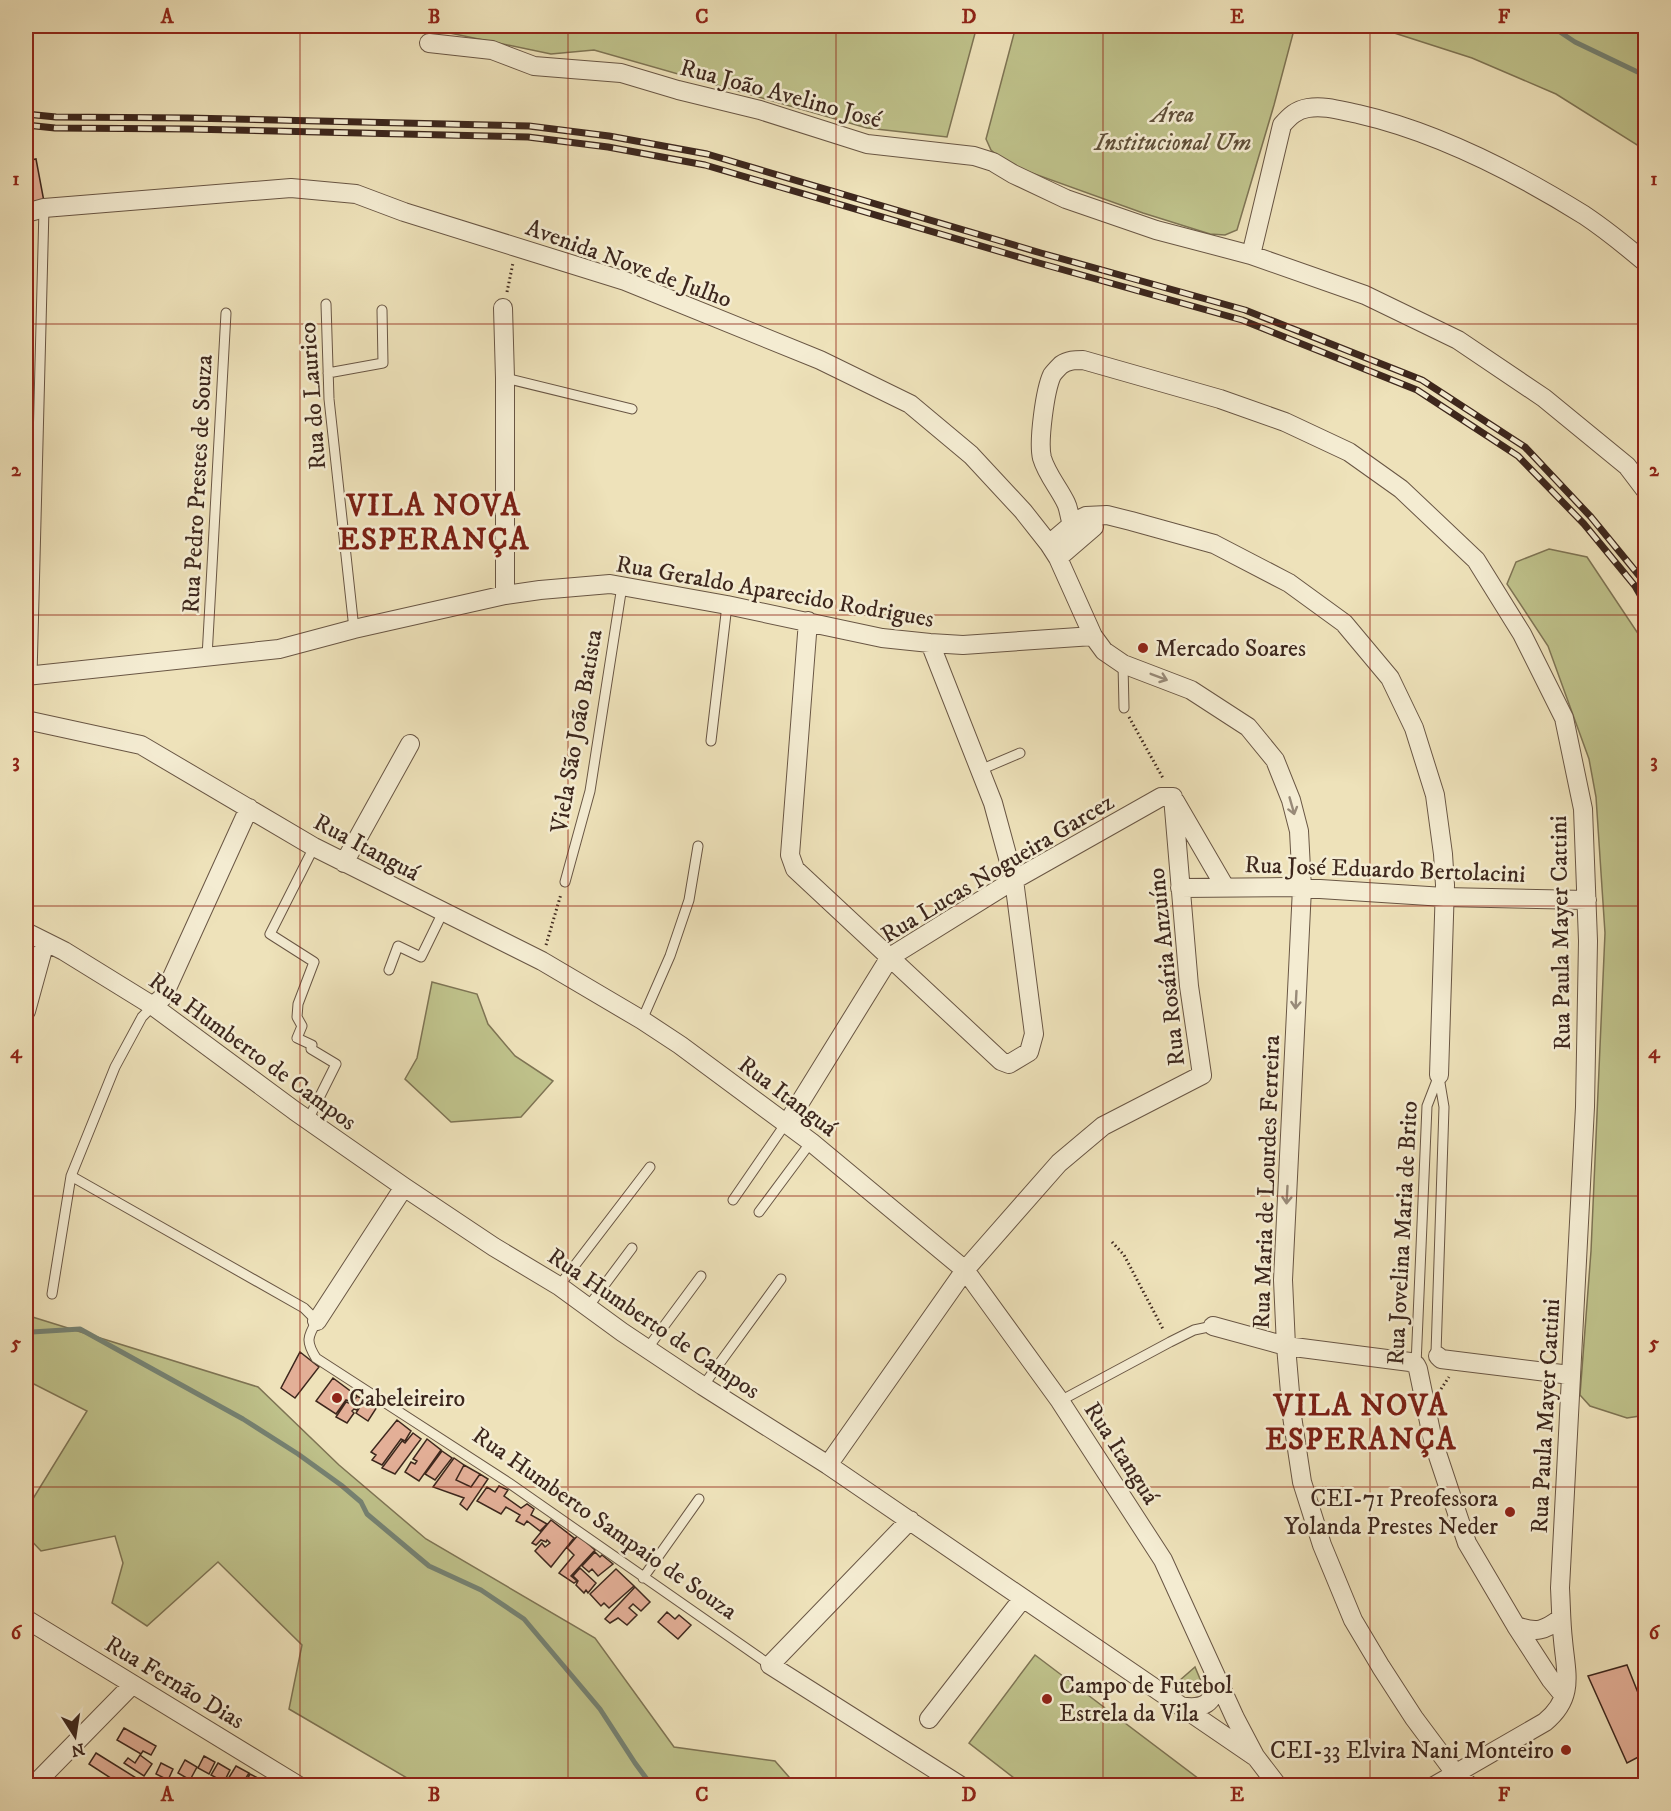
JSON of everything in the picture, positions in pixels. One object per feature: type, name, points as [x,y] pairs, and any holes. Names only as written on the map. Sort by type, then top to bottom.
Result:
[{"type":"street","name":"Rua João Avelino José","points":[[429,43],[492,50],[534,66],[621,73],[760,110],[867,144],[974,156],[993,162],[1066,199],[1156,230],[1251,255],[1365,295],[1458,340],[1544,398],[1628,466],[1646,491]]},
{"type":"street","points":[[1251,255],[1282,125],[1293,113],[1309,108],[1331,108],[1370,117],[1442,140],[1585,215],[1646,262]]},
{"type":"street","name":"Avenida Nove de Julho","points":[[26,213],[44,208],[291,188],[356,194],[404,212],[625,281],[820,360],[910,404],[971,455],[1023,511],[1054,551],[1093,636]]},
{"type":"street","points":[[503,308],[505,595]]},
{"type":"street","name":"Rua Paula Mayer Cattini","points":[[1071,525],[1067,504],[1049,475],[1042,458],[1040,442],[1051,377],[1063,363],[1083,360],[1151,378],[1285,422],[1349,452],[1401,489],[1476,560],[1522,634],[1564,718],[1583,809],[1588,941],[1585,1107],[1560,1588],[1567,1679],[1564,1696]]},
{"type":"street","name":"Rua Paula Mayer Cattini","points":[[1057,486],[1078,504],[1107,515]]},
{"type":"street","name":"Rua Jovelina Maria de Brito","points":[[1054,551],[1071,525],[1086,516],[1107,515],[1214,544],[1289,583],[1344,623],[1390,678],[1414,728],[1435,795],[1443,854],[1439,1075]]},
{"type":"street","name":"Rua Jovelina Maria de Brito","points":[[1054,551],[1102,524],[1131,521]]},
{"type":"street","points":[[1071,525],[1079,531],[1090,529]]},
{"type":"street","name":"Rua Geraldo Aparecido Rodrigues","points":[[29,676],[279,650],[354,629],[505,595],[610,584],[808,621],[882,638],[963,645],[1093,636]]},
{"type":"street","points":[[808,621],[790,855],[795,868],[1000,1061],[1009,1064],[1029,1052],[1034,1034],[1014,880],[993,803],[930,643]]},
{"type":"street","name":"Rua Maria de Lourdes Ferreira","points":[[1093,636],[1104,651],[1123,664],[1191,690],[1248,727],[1275,760],[1291,800],[1299,831],[1302,888],[1283,1280],[1292,1416],[1302,1482],[1322,1545],[1353,1620],[1414,1718],[1455,1773],[1470,1785]]},
{"type":"street","name":"Rua Itanguá","points":[[26,720],[141,746],[314,848],[542,961],[680,1045],[811,1142],[965,1270],[1060,1401],[1163,1560],[1255,1756],[1278,1785]]},
{"type":"street","points":[[344,863],[410,744]]},
{"type":"street","points":[[1173,796],[1225,887]]},
{"type":"street","name":"Rua Lucas Nogueira Garcez","points":[[786,1123],[890,957],[1014,880],[1161,797],[1173,796]]},
{"type":"street","name":"Rua Rosária Anzuíno","points":[[965,1270],[1059,1164],[1103,1126],[1202,1075],[1189,986],[1173,796]]},
{"type":"street","points":[[153,1006],[163,997],[249,808]]},
{"type":"street","name":"Rua José Eduardo Bertolacini","points":[[1180,888],[1302,888],[1444,897],[1587,900]]},
{"type":"street","name":"Rua Humberto de Campos","points":[[26,932],[64,951],[153,1006],[308,1120],[404,1187],[494,1247],[559,1286],[703,1386],[828,1465],[1255,1756]]},
{"type":"street","points":[[26,1011],[45,942]]},
{"type":"street","points":[[317,1321],[404,1187]]},
{"type":"street","points":[[828,1465],[965,1270]]},
{"type":"street","points":[[1213,1326],[1286,1346],[1410,1362],[1416,1365]]},
{"type":"street","points":[[1438,1356],[1441,1359],[1459,1362],[1570,1375]]},
{"type":"street","name":"Rua Jovelina Maria de Brito","points":[[1416,1365],[1433,1441],[1467,1543],[1516,1626],[1564,1696]]},
{"type":"street","points":[[770,1665],[910,1520]]},
{"type":"street","points":[[929,1719],[1023,1598]]},
{"type":"street","points":[[1538,1631],[1561,1618]]},
{"type":"street","name":"Rua Fernão Dias","points":[[26,1619],[299,1785]]},
{"type":"street","points":[[1516,1626],[1538,1631],[1563,1641]]},
{"type":"street","name":"Rua Humberto Sampaio de Souza","points":[[770,1665],[961,1785]]},
{"type":"street","points":[[1542,1665],[1566,1666]]},
{"type":"street","points":[[1180,1706],[1193,1708],[1203,1706],[1215,1695],[1218,1679]]},
{"type":"street","points":[[33,1785],[132,1685]]},
{"type":"street","points":[[1434,1785],[1545,1722],[1556,1713],[1564,1696]]},
{"type":"lane","points":[[29,676],[44,208]]},
{"type":"lane","name":"Rua do Laurico","points":[[326,304],[329,399],[354,629]]},
{"type":"lane","points":[[328,373],[383,363],[382,310]]},
{"type":"lane","name":"Rua Pedro Prestes de Souza","points":[[207,657],[226,313]]},
{"type":"lane","points":[[505,378],[632,409]]},
{"type":"lane","name":"Viela São João Batista","points":[[564,882],[590,791],[622,586]]},
{"type":"lane","points":[[711,741],[727,605]]},
{"type":"lane","points":[[1123,664],[1124,708]]},
{"type":"lane","points":[[980,771],[1020,753]]},
{"type":"lane","points":[[642,1020],[670,956],[689,900],[698,846]]},
{"type":"lane","points":[[308,1120],[336,1064],[310,1049],[312,1045],[297,1038],[302,1026],[297,1017],[298,1004],[314,962],[270,934],[314,848]]},
{"type":"lane","points":[[389,970],[398,946],[421,957],[443,912]]},
{"type":"lane","points":[[52,1294],[71,1176],[114,1067],[142,1017],[153,1006]]},
{"type":"lane","name":"Rua Jovelina Maria de Brito","points":[[1438,1356],[1436,1353],[1444,1107],[1439,1075]]},
{"type":"lane","name":"Rua Jovelina Maria de Brito","points":[[1416,1365],[1427,1106],[1439,1075]]},
{"type":"lane","points":[[733,1200],[786,1123]]},
{"type":"lane","points":[[759,1212],[811,1142]]},
{"type":"lane","points":[[559,1286],[650,1167]]},
{"type":"lane","points":[[71,1176],[304,1308],[317,1321]]},
{"type":"lane","points":[[588,1307],[632,1248]]},
{"type":"lane","points":[[647,1349],[700,1276]]},
{"type":"lane","points":[[703,1386],[781,1279]]},
{"type":"lane","name":"Rua Humberto Sampaio de Souza","points":[[317,1321],[308,1338],[316,1358],[509,1484],[770,1665]]},
{"type":"lane","points":[[1060,1401],[1194,1330],[1213,1326]]},
{"type":"lane","points":[[643,1578],[699,1499]]},
{"type":"path","points":[[1124,708],[1173,796]]},
{"type":"path","points":[[542,961],[564,882]]},
{"type":"path","points":[[1112,1242],[1124,1255],[1170,1342]]},
{"type":"path","points":[[1426,1410],[1459,1362]]},
{"type":"green space","points":[[416,26],[977,26],[947,137],[867,128],[594,50],[551,54]]},
{"type":"green space","name":"Área Institucional Um","points":[[1016,26],[1295,26],[1237,230],[1225,235],[1210,234],[1143,213],[1007,164],[991,150],[986,139]]},
{"type":"green space","points":[[1363,26],[1645,26],[1645,150],[1556,94],[1472,58],[1385,30]]},
{"type":"green space","points":[[1549,549],[1587,557],[1645,644],[1646,1415],[1627,1418],[1590,1406],[1580,1395],[1591,1251],[1605,933],[1596,797],[1589,759],[1548,646],[1507,584],[1516,562]]},
{"type":"green space","points":[[432,982],[477,994],[488,1024],[515,1056],[553,1081],[521,1117],[451,1122],[405,1079],[417,1058]]},
{"type":"green space","points":[[26,1315],[258,1387],[339,1465],[426,1539],[595,1638],[674,1747],[775,1761],[796,1785],[419,1785],[289,1709],[302,1645],[218,1562],[147,1626],[112,1603],[123,1563],[115,1536],[41,1551],[26,1535],[26,1510],[87,1411],[26,1380]]},
{"type":"green space","name":"Campo de Futebol Estrela da Vila","points":[[1035,1655],[1207,1785],[1023,1785],[969,1743]]},
{"type":"green space","points":[[1195,1667],[1203,1686],[1198,1689],[1179,1681]]},
{"type":"building","points":[[36,159],[45,207],[26,210],[26,161]]},
{"type":"building","points":[[300,1352],[319,1367],[295,1398],[281,1388]]},
{"type":"building","name":"Cabeleireiro","points":[[333,1378],[357,1396],[352,1402],[346,1400],[336,1414],[316,1401]]},
{"type":"building","points":[[357,1396],[362,1399],[357,1410],[352,1411],[354,1413],[347,1423],[336,1417],[346,1402],[352,1404]]},
{"type":"building","points":[[365,1399],[377,1407],[368,1421],[356,1413]]},
{"type":"building","points":[[397,1420],[411,1431],[405,1441],[401,1439],[382,1465],[372,1460],[376,1455],[371,1452]]},
{"type":"building","points":[[413,1433],[421,1439],[395,1474],[382,1468],[402,1441],[405,1443]]},
{"type":"building","points":[[427,1439],[441,1450],[419,1481],[405,1472],[411,1462],[415,1464],[417,1461],[413,1459]]},
{"type":"building","points":[[442,1451],[452,1458],[435,1480],[425,1474]]},
{"type":"building","points":[[454,1458],[464,1465],[456,1480],[471,1487],[480,1474],[488,1479],[467,1510],[460,1504],[464,1498],[433,1487]]},
{"type":"building","points":[[464,1465],[480,1474],[471,1487],[456,1480]]},
{"type":"building","points":[[499,1486],[508,1490],[504,1496],[521,1508],[527,1504],[534,1509],[531,1515],[547,1524],[540,1531],[527,1521],[524,1525],[516,1521],[520,1515],[506,1507],[501,1514],[477,1501],[487,1487],[495,1492]]},
{"type":"building","points":[[551,1520],[574,1538],[551,1567],[535,1551],[542,1543],[545,1547],[550,1543],[547,1540],[546,1542],[541,1540],[536,1545],[532,1543]]},
{"type":"building","points":[[578,1535],[595,1550],[571,1576],[577,1581],[574,1583],[559,1573],[574,1555],[567,1548]]},
{"type":"building","points":[[595,1552],[613,1564],[598,1576],[592,1569],[589,1572],[582,1566]]},
{"type":"building","points":[[580,1568],[596,1583],[588,1593],[586,1590],[584,1593],[576,1585],[578,1581],[573,1576]]},
{"type":"building","points":[[616,1569],[634,1586],[609,1608],[604,1603],[601,1606],[590,1594]]},
{"type":"building","points":[[635,1587],[650,1602],[641,1611],[633,1604],[629,1608],[637,1615],[627,1625],[618,1618],[610,1623],[605,1619]]},
{"type":"building","points":[[667,1612],[675,1619],[679,1615],[691,1625],[678,1639],[658,1622]]},
{"type":"building","points":[[1627,1665],[1646,1713],[1646,1753],[1627,1763],[1588,1676]]},
{"type":"building","points":[[124,1728],[156,1746],[151,1755],[143,1751],[141,1754],[117,1740]]},
{"type":"building","points":[[96,1753],[141,1781],[138,1786],[123,1786],[89,1764]]},
{"type":"building","points":[[140,1755],[152,1764],[144,1776],[124,1763],[128,1758],[135,1763]]},
{"type":"building","points":[[204,1756],[215,1762],[209,1774],[198,1768]]},
{"type":"building","points":[[185,1760],[197,1767],[190,1780],[178,1773]]},
{"type":"building","points":[[161,1763],[173,1769],[168,1780],[156,1774]]},
{"type":"building","points":[[218,1763],[230,1770],[224,1782],[211,1775]]},
{"type":"building","points":[[236,1766],[249,1773],[241,1786],[228,1779]]},
{"type":"building","points":[[250,1774],[260,1779],[256,1786],[244,1786]]},
{"type":"waterway","points":[[1551,26],[1575,42],[1646,76]]},
{"type":"waterway","points":[[26,1331],[80,1329],[243,1419],[341,1485],[361,1502],[367,1514],[429,1566],[481,1590],[524,1619],[600,1709],[652,1786]]},
{"type":"railway","points":[[26,114],[56,117],[529,126],[609,136],[707,154],[1041,253],[1245,310],[1422,380],[1525,447],[1591,517],[1646,584]]},
{"type":"railway","points":[[26,125],[55,128],[528,137],[608,147],[705,165],[1242,320],[1417,390],[1518,456],[1584,524],[1635,586],[1646,605]]},
{"type":"place","name":"Mercado Soares","points":[[1143,648]]},
{"type":"place","name":"Cabeleireiro","points":[[337,1398]]},
{"type":"place","name":"CEI-71 Preofessora Yolanda Prestes Neder","points":[[1510,1512]]},
{"type":"place","name":"Campo de Futebol Estrela da Vila","points":[[1047,1699]]},
{"type":"place","name":"CEI-33 Elvira Nani Monteiro","points":[[1566,1750]]},
{"type":"district","name":"VILA NOVA ESPERANÇA","points":[[434,522]]},
{"type":"district","name":"VILA NOVA ESPERANÇA","points":[[1361,1422]]}]
